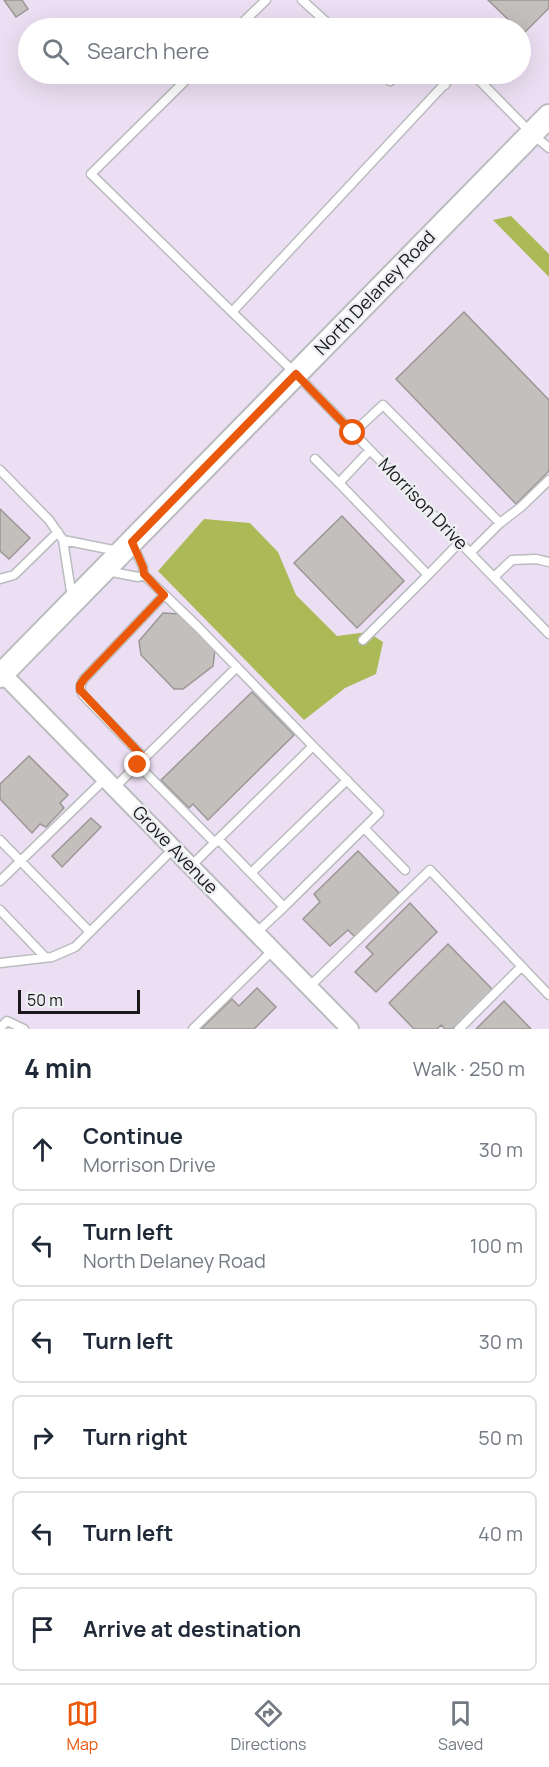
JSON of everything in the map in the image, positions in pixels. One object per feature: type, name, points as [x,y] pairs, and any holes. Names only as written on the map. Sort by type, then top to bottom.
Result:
[{"type":"street","name":"North Delaney Road","points":[[1,674],[296,374],[540,141],[549,116]]},
{"type":"street","name":"Grove Avenue","points":[[1,674],[309,987],[343,1027]]},
{"type":"lane","points":[[247,18],[266,0]]},
{"type":"lane","points":[[302,0],[322,18]]},
{"type":"lane","name":"Morrison Drive","points":[[182,84],[91,174],[296,374],[549,634]]},
{"type":"lane","points":[[483,84],[540,141]]},
{"type":"lane","points":[[232,312],[445,85]]},
{"type":"lane","points":[[353,433],[383,405],[500,523]]},
{"type":"lane","points":[[339,483],[370,450]]},
{"type":"lane","points":[[315,459],[428,575]]},
{"type":"lane","points":[[0,470],[49,520],[60,536],[73,602]]},
{"type":"lane","points":[[470,553],[549,480]]},
{"type":"lane","points":[[0,579],[14,575],[60,536],[127,547],[143,567],[144,574],[379,813],[256,933]]},
{"type":"lane","points":[[363,640],[460,542]]},
{"type":"lane","points":[[494,577],[512,560],[536,559],[549,562]]},
{"type":"lane","points":[[104,570],[138,577],[144,574]]},
{"type":"lane","points":[[164,595],[84,679],[80,690],[141,761],[216,841],[284,907]]},
{"type":"lane","points":[[0,881],[110,783],[141,761],[237,667]]},
{"type":"lane","points":[[191,866],[313,746]]},
{"type":"lane","points":[[251,873],[347,780]]},
{"type":"lane","points":[[364,828],[405,870]]},
{"type":"lane","points":[[0,840],[90,932]]},
{"type":"lane","points":[[0,963],[52,957],[75,947],[174,848]]},
{"type":"lane","points":[[309,987],[430,870],[549,996]]},
{"type":"lane","points":[[0,910],[45,957]]},
{"type":"lane","points":[[193,1029],[273,950]]},
{"type":"lane","points":[[459,1029],[521,967]]},
{"type":"lane","points":[[0,1028],[7,1021],[24,1029]]},
{"type":"shaded area","points":[[0,0],[549,0],[549,1029],[0,1029]]},
{"type":"green space","points":[[511,216],[549,254],[549,277],[493,220]]},
{"type":"green space","points":[[204,519],[250,523],[278,552],[296,595],[337,636],[368,632],[383,642],[376,674],[345,688],[304,720],[158,571]]},
{"type":"building","points":[[4,0],[22,0],[28,9],[16,17]]},
{"type":"building","points":[[488,0],[549,0],[549,8],[531,26],[531,18],[507,18]]},
{"type":"building","points":[[464,312],[549,400],[549,471],[516,504],[396,379]]},
{"type":"building","points":[[0,509],[30,538],[9,559],[0,551]]},
{"type":"building","points":[[342,516],[404,581],[357,628],[294,563]]},
{"type":"building","points":[[163,613],[181,614],[215,649],[213,666],[183,689],[174,689],[141,655],[139,641]]},
{"type":"building","points":[[252,692],[294,735],[208,820],[193,804],[189,808],[161,780]]},
{"type":"building","points":[[29,756],[68,795],[60,803],[64,808],[46,827],[40,824],[32,833],[0,799],[0,784]]},
{"type":"building","points":[[91,818],[101,827],[62,867],[52,856]]},
{"type":"building","points":[[358,851],[399,893],[355,937],[348,930],[330,946],[303,919],[320,902],[314,894]]},
{"type":"building","points":[[410,903],[437,932],[376,992],[355,972],[373,954],[366,947]]},
{"type":"building","points":[[448,944],[493,990],[453,1029],[445,1029],[441,1025],[437,1029],[414,1029],[389,1003]]},
{"type":"building","points":[[257,988],[276,1007],[254,1029],[201,1029],[232,999],[239,1006]]},
{"type":"building","points":[[504,1001],[531,1029],[476,1029]]},
{"type":"route","points":[[138,765],[144,758],[80,690],[84,679],[164,595],[144,574],[132,542],[296,374],[353,433]]}]
